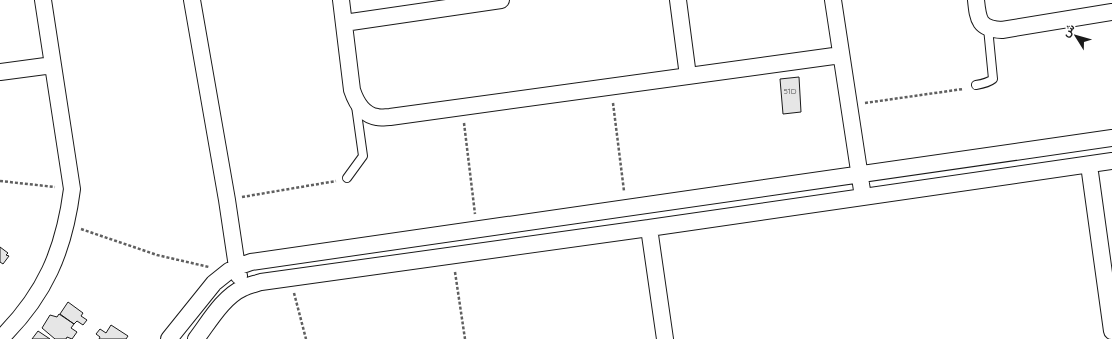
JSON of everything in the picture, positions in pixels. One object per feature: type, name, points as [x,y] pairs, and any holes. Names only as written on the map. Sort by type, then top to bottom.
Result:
[{"type":"street","points":[[0,338],[12,327],[27,309],[51,268],[67,223],[72,189],[43,0]]},
{"type":"street","points":[[192,0],[226,200],[233,269],[242,288]]},
{"type":"street","points":[[341,0],[352,90],[356,101],[364,112],[376,117],[390,117],[841,55]]},
{"type":"street","points":[[344,23],[501,0]]},
{"type":"street","points":[[678,0],[688,76]]},
{"type":"street","points":[[833,0],[863,197]]},
{"type":"street","points":[[976,0],[978,18],[982,24],[995,30],[1112,12]]},
{"type":"street","points":[[0,72],[53,65]]},
{"type":"street","points":[[169,339],[207,290],[221,276],[233,269],[251,262],[1112,138]]},
{"type":"street","points":[[196,339],[224,302],[232,294],[242,288],[261,282],[1112,162]]},
{"type":"street","points":[[1089,165],[1112,331]]},
{"type":"street","points":[[649,228],[665,339]]},
{"type":"lane","points":[[976,85],[987,83],[993,79],[988,28]]},
{"type":"lane","points":[[347,178],[363,156],[356,101]]},
{"type":"path","points":[[611,86],[626,208]]},
{"type":"path","points":[[849,106],[964,89]]},
{"type":"path","points":[[462,107],[477,229]]},
{"type":"path","points":[[226,200],[344,180],[347,178]]},
{"type":"path","points":[[0,181],[72,189]]},
{"type":"path","points":[[67,223],[158,255],[233,269]]},
{"type":"path","points":[[453,256],[465,339]]},
{"type":"path","points":[[291,278],[306,339]]},
{"type":"building","points":[[799,77],[801,112],[783,114],[780,79]]},
{"type":"building","points":[[0,247],[8,253],[6,255],[9,256],[3,264],[0,262]]},
{"type":"building","points":[[68,302],[83,313],[81,316],[87,320],[83,325],[77,321],[74,324],[60,314]]},
{"type":"building","points":[[59,314],[74,324],[71,328],[77,332],[72,339],[67,337],[66,339],[55,339],[42,328],[50,315],[57,317]]},
{"type":"building","points":[[111,325],[128,336],[126,339],[99,339],[100,337],[96,334],[100,329],[106,333]]},
{"type":"building","points":[[38,331],[50,339],[32,339]]}]
